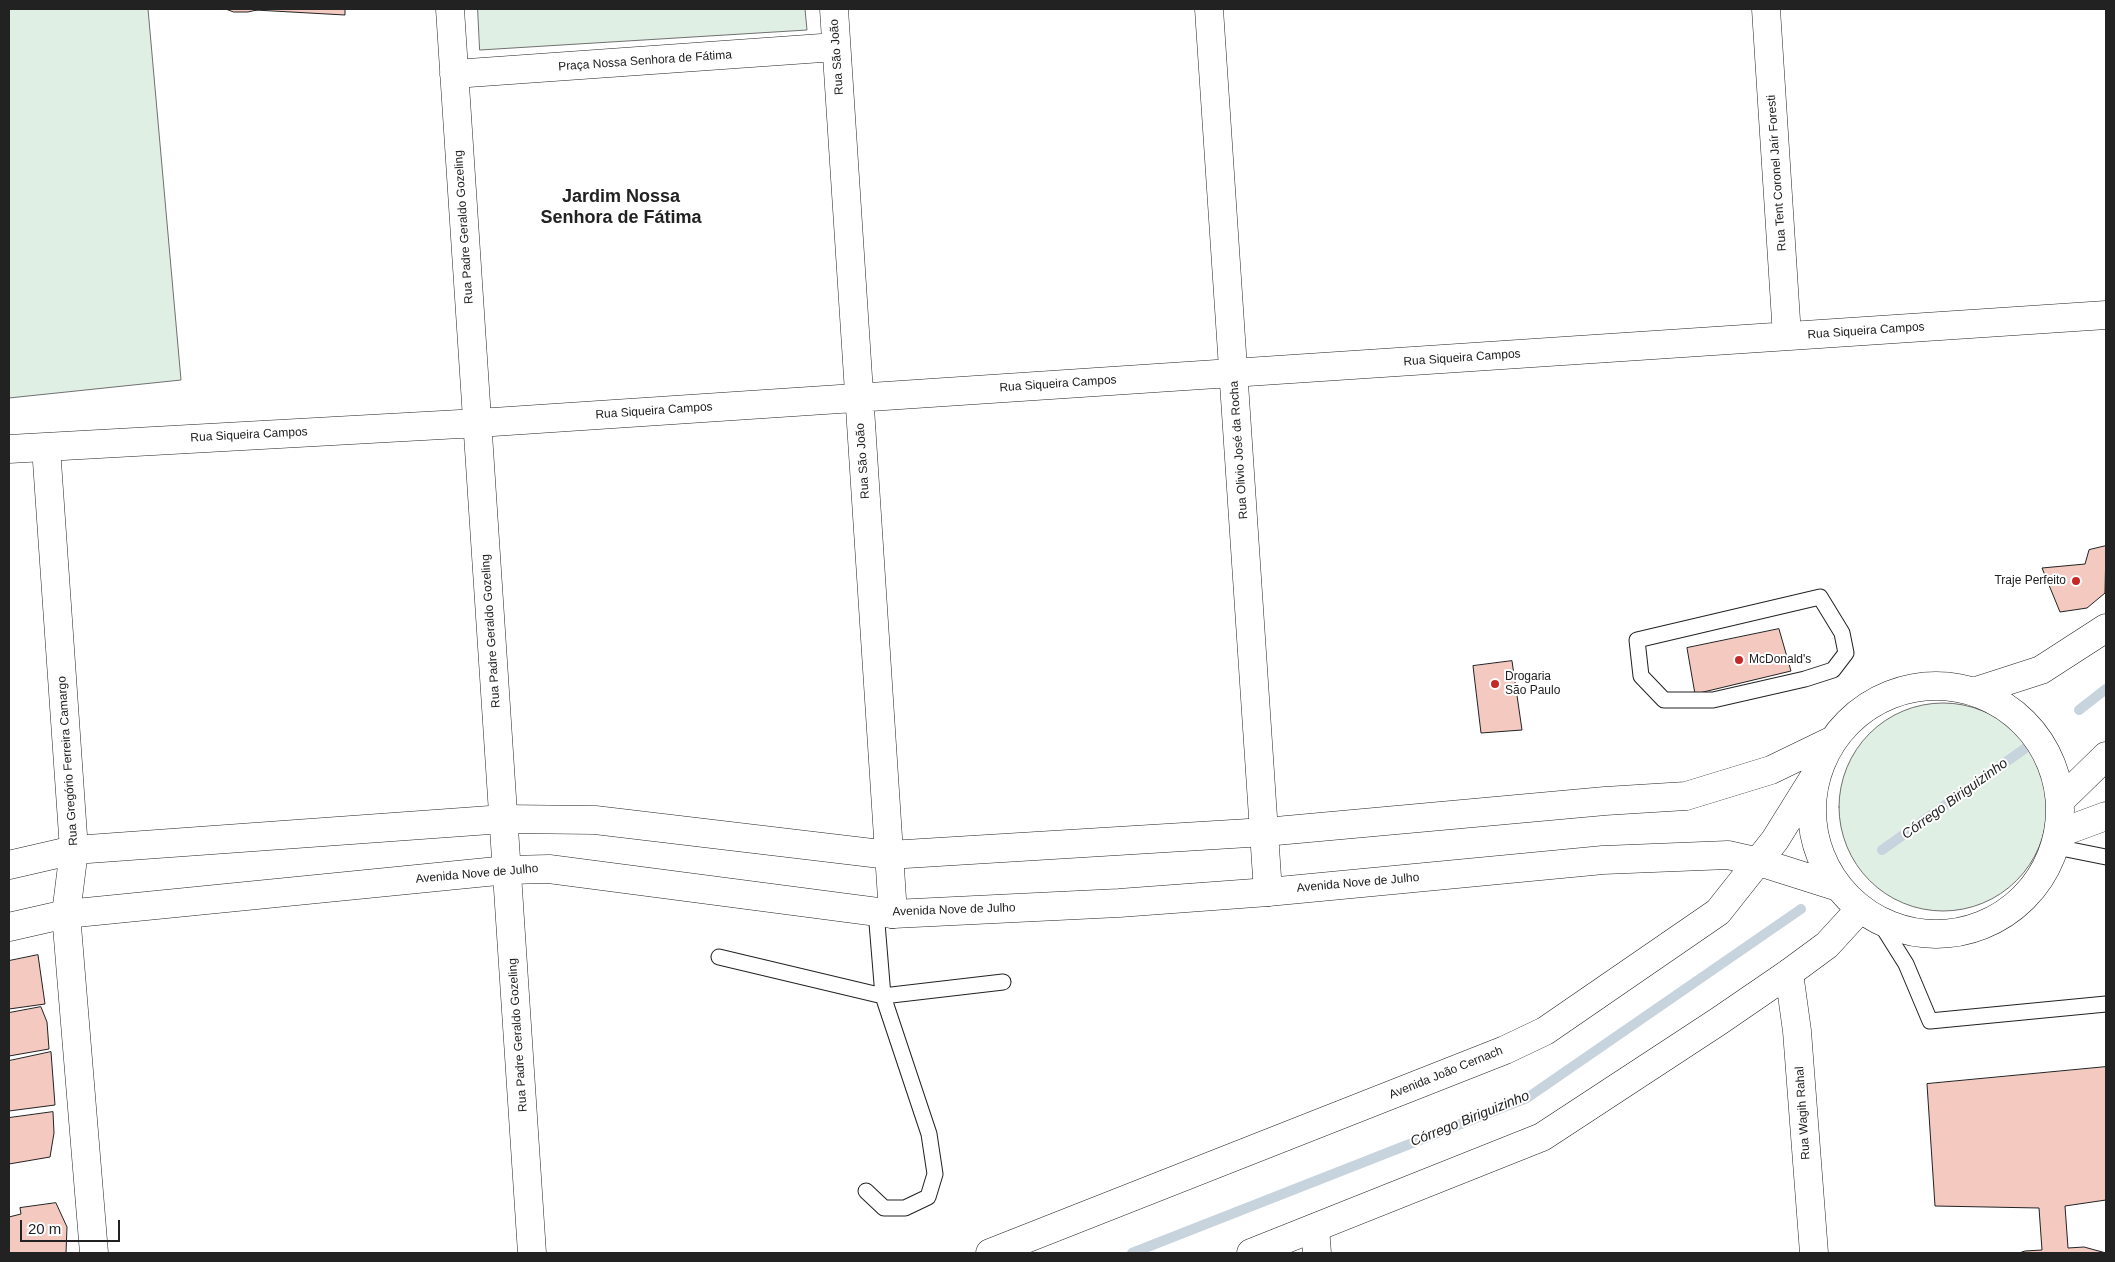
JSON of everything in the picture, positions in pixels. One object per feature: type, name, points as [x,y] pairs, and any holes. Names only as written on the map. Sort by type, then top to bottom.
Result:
[{"type":"street","name":"Rua Padre Geraldo Gozeling","points":[[450,9],[532,1253]]},
{"type":"street","name":"Rua São João","points":[[834,9],[889,856],[884,912]]},
{"type":"street","name":"Rua Olivio José da Rocha","points":[[1209,9],[1268,892]]},
{"type":"street","name":"Rua Tent Coronel Jaír Foresti","points":[[1766,9],[1787,336]]},
{"type":"street","name":"Praça Nossa Senhora de Fátima","points":[[454,74],[836,47]]},
{"type":"street","name":"Rua Siqueira Campos","points":[[9,449],[859,398],[2106,315]]},
{"type":"street","name":"Rua Gregório Ferreira Camargo","points":[[46,447],[74,850],[66,914],[94,1253]]},
{"type":"street","points":[[9,865],[74,850],[504,819],[595,820],[889,856],[1265,832],[1605,801],[1686,796],[1771,770],[1833,740],[1866,708],[1908,688],[1979,690],[2041,670],[2106,628]]},
{"type":"street","points":[[1833,740],[1818,772],[1812,802],[1813,832],[1822,861],[1838,887],[1870,915],[1900,929],[1948,934],[1995,920],[2033,889],[2058,840],[2062,799],[2054,766],[2038,737],[2015,713],[1979,690]]},
{"type":"street","points":[[2062,799],[2106,756]]},
{"type":"street","name":"Avenida João Cernach","points":[[990,1253],[1505,1050],[1545,1031],[1718,912],[1775,840],[1818,772]]},
{"type":"street","points":[[2058,840],[2106,816]]},
{"type":"street","name":"Avenida Nove de Julho","points":[[9,927],[66,914],[507,870],[548,869],[884,912],[1119,903],[1268,892],[1603,860],[1728,855],[1759,862],[1838,887]]},
{"type":"street","points":[[1251,1253],[1316,1240],[1542,1137],[1720,1021],[1870,915]]},
{"type":"street","name":"Rua Wagih Rahal","points":[[1789,973],[1797,1031],[1814,1253]]},
{"type":"lane","points":[[1820,597],[1842,633],[1846,653],[1833,670],[1713,700],[1664,700],[1641,676],[1637,640],[1820,597]]},
{"type":"lane","points":[[2058,840],[2106,857]]},
{"type":"lane","points":[[866,1191],[884,1208],[905,1208],[928,1197],[935,1174],[929,1134],[883,996],[884,912]]},
{"type":"lane","points":[[1870,915],[1906,964],[1930,1021],[2106,1004]]},
{"type":"lane","points":[[719,957],[883,996],[1003,982]]},
{"type":"green space","points":[[9,9],[148,9],[181,380],[9,398]]},
{"type":"green space","points":[[478,9],[805,9],[807,30],[480,50]]},
{"type":"green space","points":[[1943,703],[1963,705],[1992,715],[2009,727],[2023,741],[2039,767],[2045,787],[2047,807],[2045,827],[2035,856],[2023,873],[2009,887],[1983,903],[1963,909],[1943,911],[1923,909],[1894,899],[1877,887],[1863,873],[1847,847],[1841,827],[1839,807],[1841,787],[1851,758],[1863,741],[1877,727],[1903,711],[1923,705]]},
{"type":"building","points":[[226,9],[261,9],[248,12],[234,12]]},
{"type":"building","points":[[345,9],[345,15],[255,10]]},
{"type":"building","name":"Traje Perfeito","points":[[2106,546],[2105,593],[2087,608],[2060,612],[2042,568],[2085,564],[2089,550]]},
{"type":"building","name":"McDonald's","points":[[1779,629],[1791,671],[1695,694],[1687,648]]},
{"type":"building","name":"Drogaria São Paulo","points":[[1512,661],[1522,730],[1481,733],[1473,666]]},
{"type":"building","points":[[38,955],[45,1004],[9,1009],[9,961]]},
{"type":"building","points":[[41,1007],[47,1022],[49,1049],[9,1056],[9,1013]]},
{"type":"building","points":[[51,1052],[55,1105],[9,1111],[9,1061]]},
{"type":"building","points":[[2106,1067],[2106,1200],[2065,1206],[2068,1248],[2084,1247],[2106,1253],[2019,1253],[2042,1250],[2039,1208],[1935,1206],[1927,1084]]},
{"type":"building","points":[[53,1112],[54,1133],[50,1157],[9,1164],[9,1118]]},
{"type":"building","points":[[56,1203],[67,1227],[66,1253],[9,1253],[9,1217],[21,1214],[20,1208]]},
{"type":"waterway","name":"Córrego Biriguizinho","points":[[2079,710],[2106,689]]},
{"type":"waterway","name":"Córrego Biriguizinho","points":[[1882,850],[2027,747]]},
{"type":"waterway","name":"Córrego Biriguizinho","points":[[1132,1253],[1527,1098],[1801,909]]},
{"type":"place","name":"Traje Perfeito","points":[[2076,581]]},
{"type":"place","name":"McDonald's","points":[[1739,660]]},
{"type":"place","name":"Drogaria São Paulo","points":[[1495,684]]},
{"type":"district","name":"Jardim Nossa Senhora de Fátima","points":[[621,207]]}]
